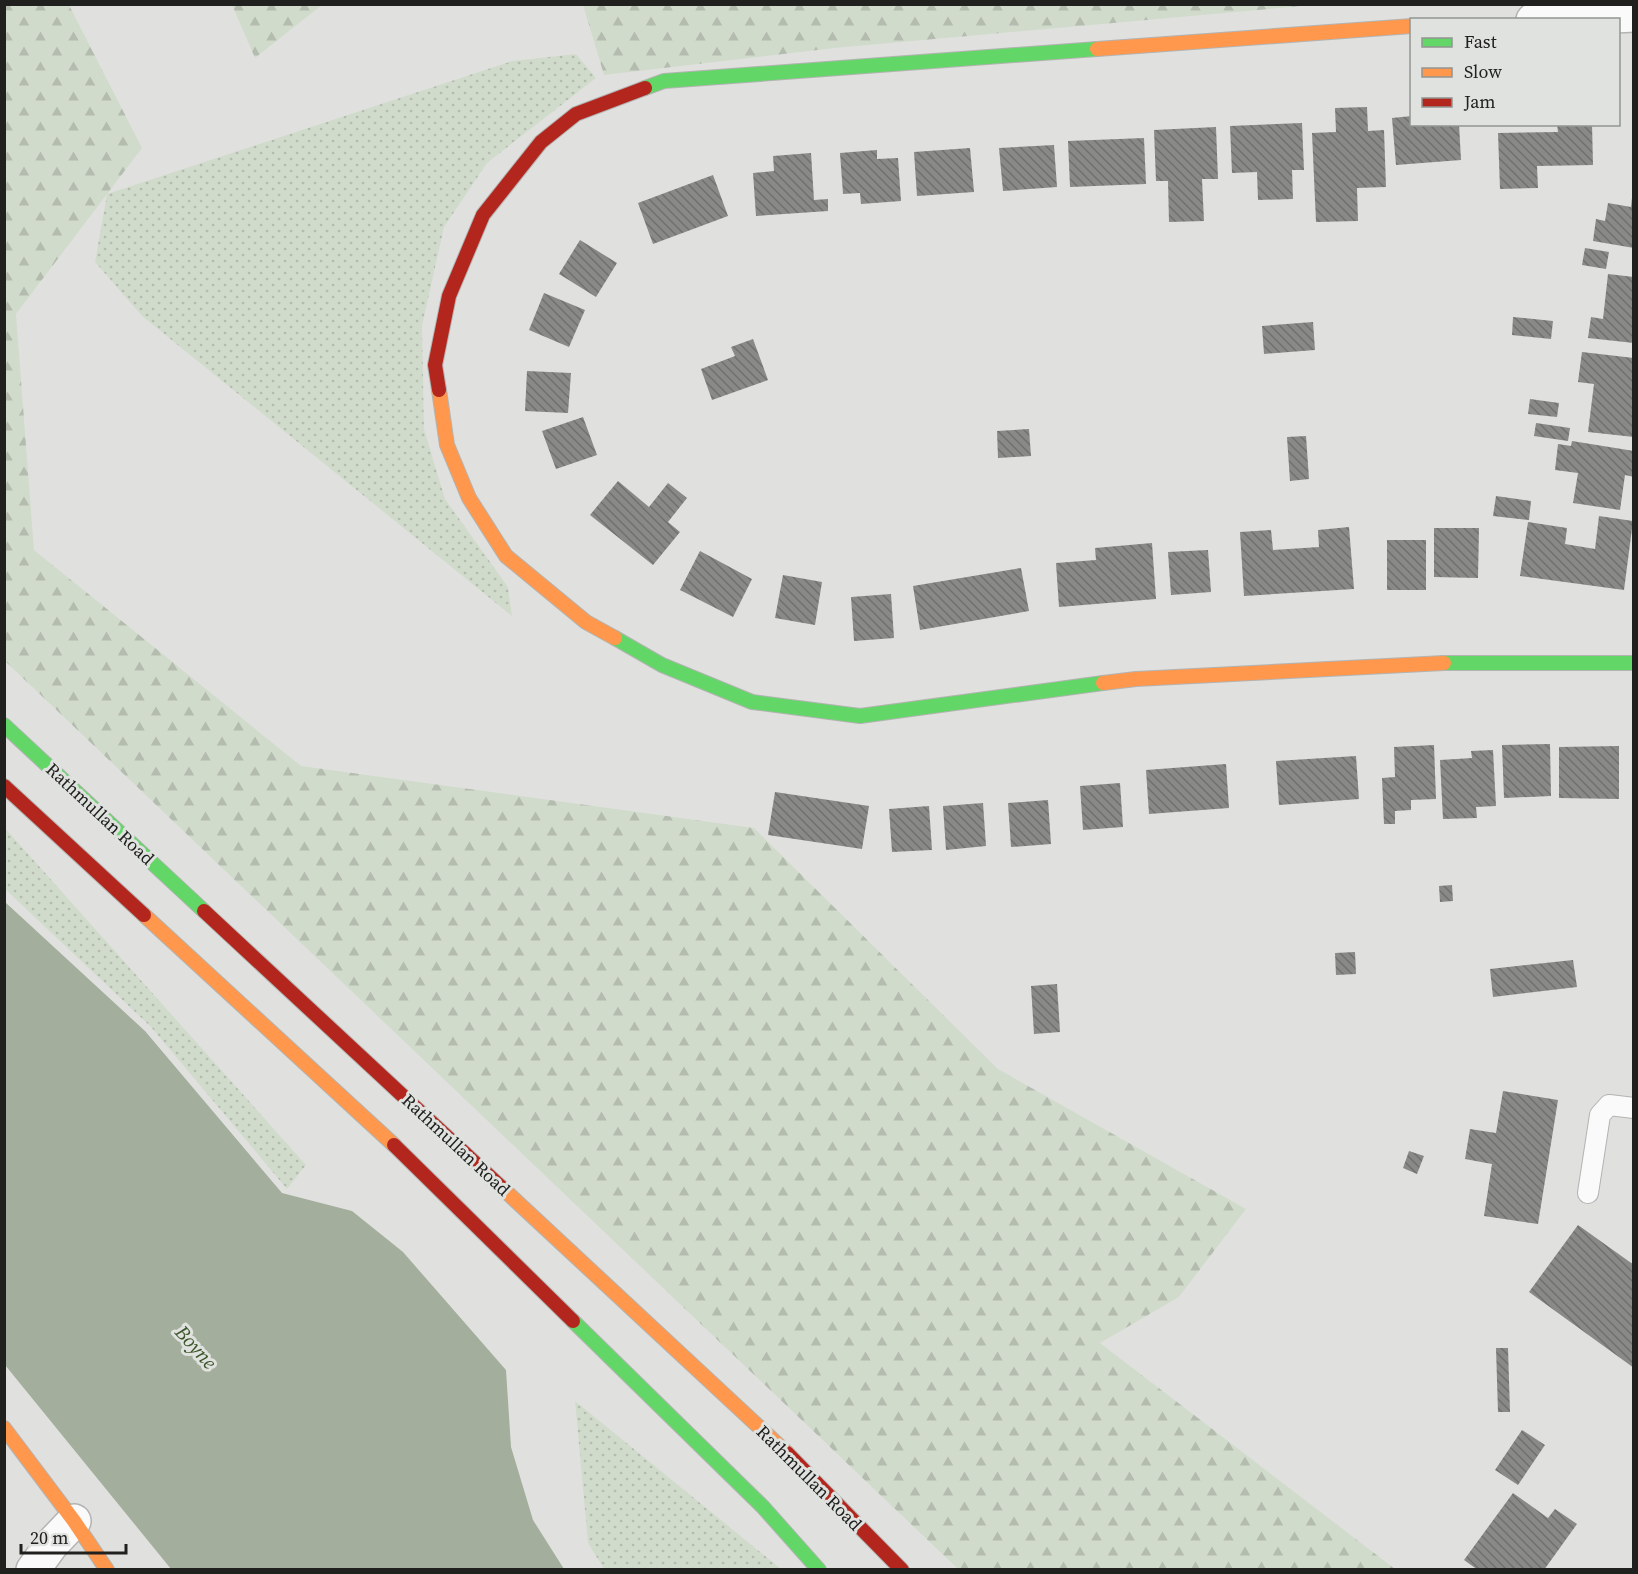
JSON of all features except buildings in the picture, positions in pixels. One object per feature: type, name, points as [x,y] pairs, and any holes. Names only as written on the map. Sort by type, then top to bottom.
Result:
[{"type":"street","points":[[1573,18],[1634,15]]},
{"type":"street","points":[[1410,26],[664,81],[576,114],[541,142],[483,215],[449,296],[435,365],[447,445],[469,498],[506,556],[586,622],[662,665],[752,702],[860,716],[1136,679],[1448,663],[1634,663]]},
{"type":"street","name":"Rathmullan Road","points":[[4,725],[799,1464],[902,1569]]},
{"type":"street","points":[[4,786],[399,1149],[763,1507],[819,1569]]},
{"type":"street","points":[[4,1428],[107,1569]]},
{"type":"street","points":[[33,1569],[51,1545],[74,1521]]},
{"type":"lane","points":[[1588,1193],[1600,1115],[1609,1105],[1634,1108]]},
{"type":"green space","points":[[4,5],[69,5],[142,148],[16,314],[34,550],[301,766],[754,828],[998,1069],[1246,1209],[1179,1297],[1100,1343],[1395,1569],[958,1569],[5,661]]},
{"type":"green space","points":[[232,5],[322,5],[255,58]]},
{"type":"green space","points":[[583,5],[1313,5],[835,48],[604,75]]},
{"type":"green space","points":[[576,54],[596,78],[487,163],[444,227],[422,326],[424,429],[445,499],[508,587],[512,616],[142,316],[95,262],[107,194],[512,61]]},
{"type":"green space","points":[[4,827],[306,1165],[287,1189],[151,1027],[5,889]]},
{"type":"green space","points":[[575,1401],[781,1569],[604,1569],[588,1543]]},
{"type":"water","name":"Boyne","points":[[5,902],[145,1031],[282,1193],[352,1211],[403,1252],[506,1370],[511,1447],[533,1520],[564,1569],[171,1569],[5,1365]]},
{"type":"traffic: fast","points":[[645,88],[664,81],[1097,49]]},
{"type":"traffic: fast","points":[[615,638],[662,665],[752,702],[860,716],[1103,683]]},
{"type":"traffic: fast","points":[[1444,663],[1634,663]]},
{"type":"traffic: fast","points":[[4,725],[204,911]]},
{"type":"traffic: fast","points":[[573,1321],[763,1507],[819,1570]]},
{"type":"traffic: slow","points":[[1097,49],[1410,26]]},
{"type":"traffic: slow","points":[[439,390],[447,445],[469,498],[506,556],[586,622],[615,638]]},
{"type":"traffic: slow","points":[[1103,683],[1136,679],[1444,663]]},
{"type":"traffic: slow","points":[[144,915],[394,1145]]},
{"type":"traffic: slow","points":[[501,1187],[787,1453]]},
{"type":"traffic: slow","points":[[4,1428],[74,1521],[107,1570]]},
{"type":"traffic: jam","points":[[439,390],[435,365],[449,296],[483,215],[541,142],[576,114],[645,88]]},
{"type":"traffic: jam","points":[[4,786],[144,915]]},
{"type":"traffic: jam","points":[[204,911],[501,1187]]},
{"type":"traffic: jam","points":[[394,1145],[573,1321]]},
{"type":"traffic: jam","points":[[787,1453],[902,1570]]}]
